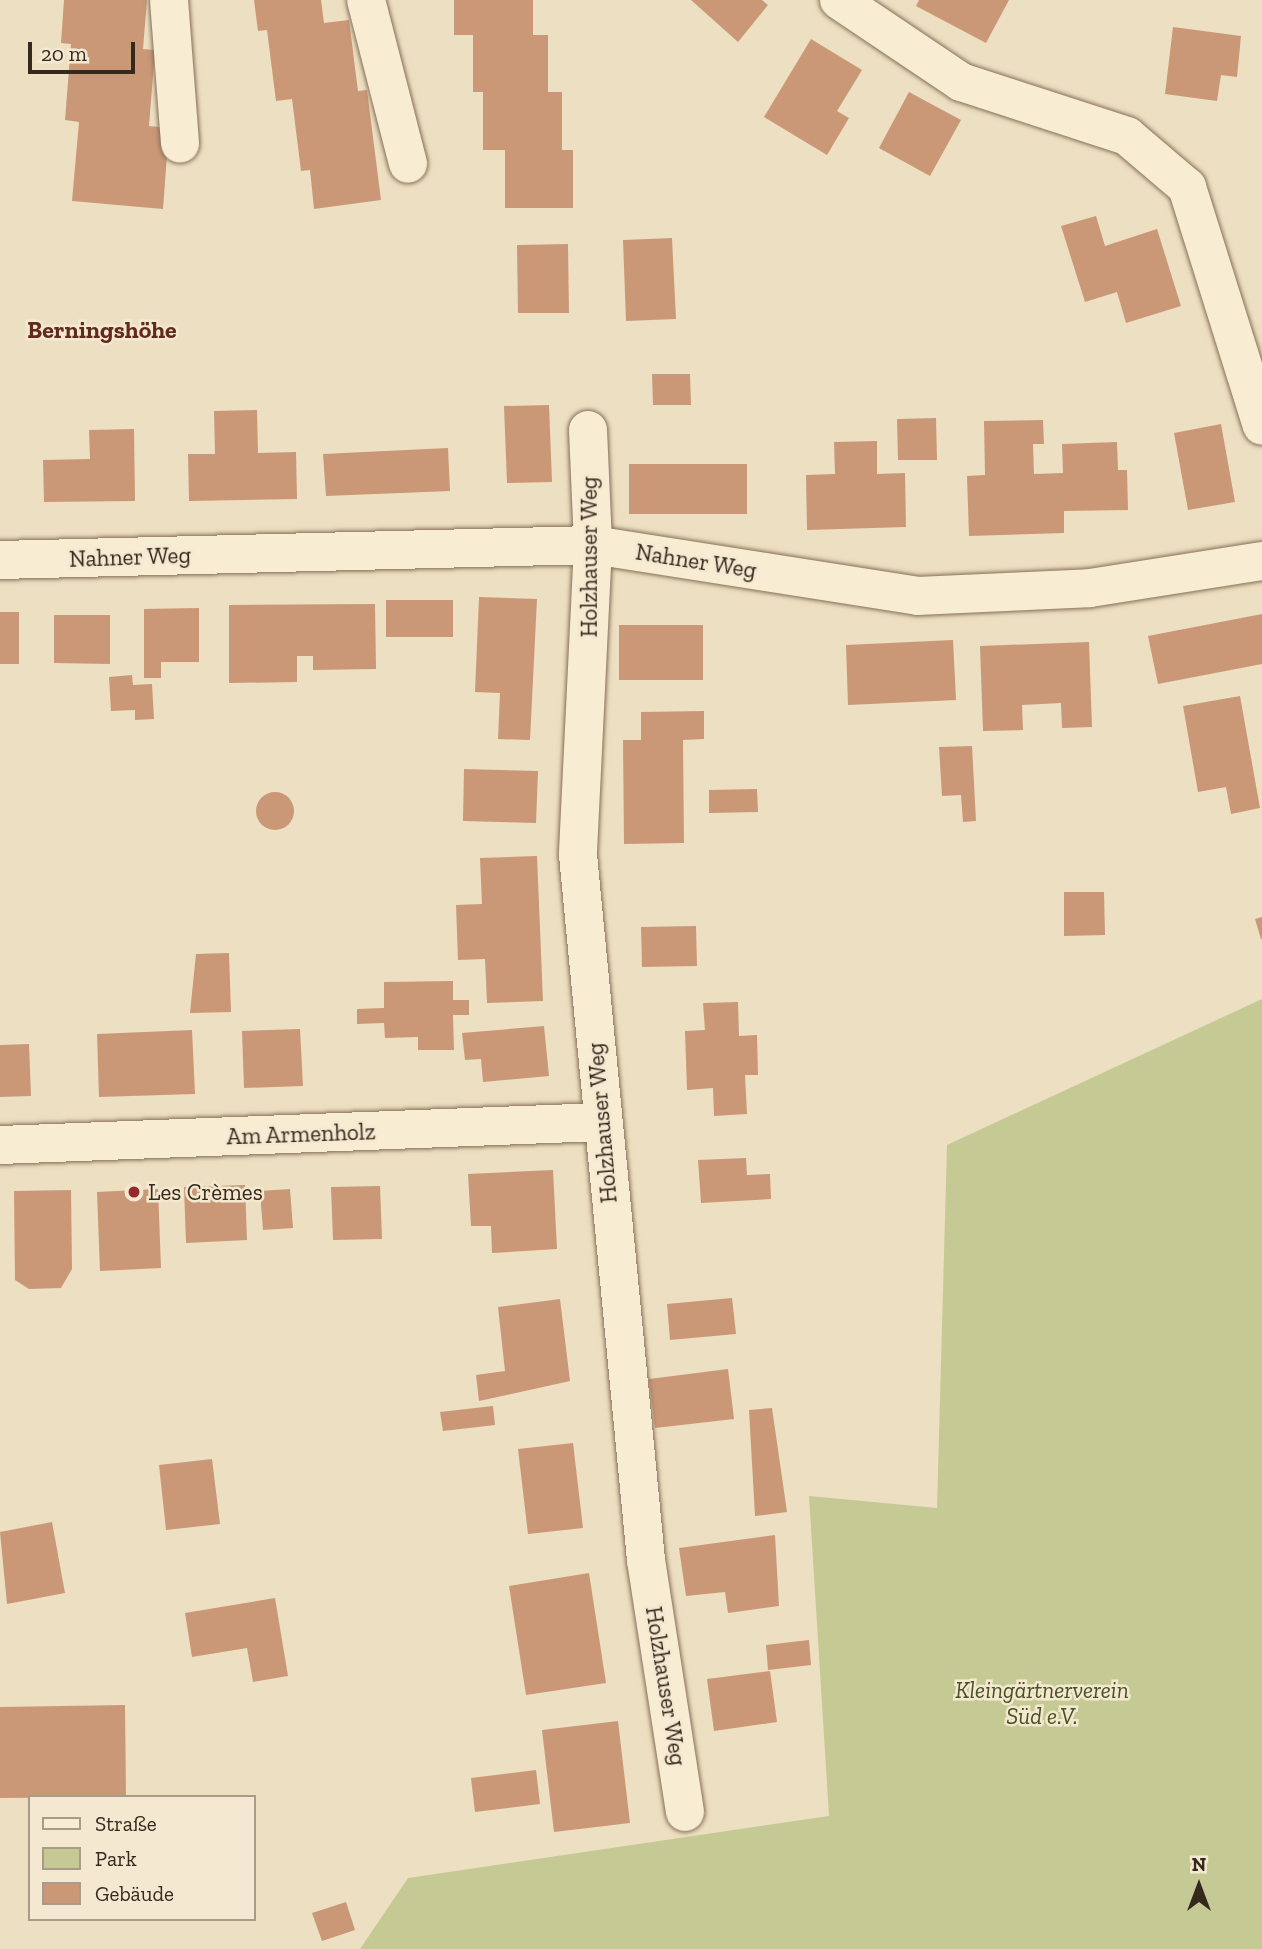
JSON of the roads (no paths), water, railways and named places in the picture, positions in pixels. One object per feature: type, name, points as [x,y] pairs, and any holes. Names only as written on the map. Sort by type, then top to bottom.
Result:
[{"type":"street","points":[[169,0],[180,144]]},
{"type":"street","points":[[366,0],[408,164]]},
{"type":"street","points":[[839,0],[961,82],[1127,136],[1187,187],[1262,426]]},
{"type":"street","name":"Holzhauser Weg","points":[[588,430],[593,545],[578,855],[646,1560],[685,1812]]},
{"type":"street","name":"Nahner Weg","points":[[0,560],[593,545],[917,596],[1090,588],[1262,561]]},
{"type":"street","name":"Am Armenholz","points":[[0,1145],[602,1122]]},
{"type":"place","name":"Les Crèmes","points":[[134,1192]]},
{"type":"district","name":"Berningshöhe","points":[[102,330]]},
{"type":"park label","name":"Kleingärtnerverein Süd e.V.","points":[[1042,1703]]}]
